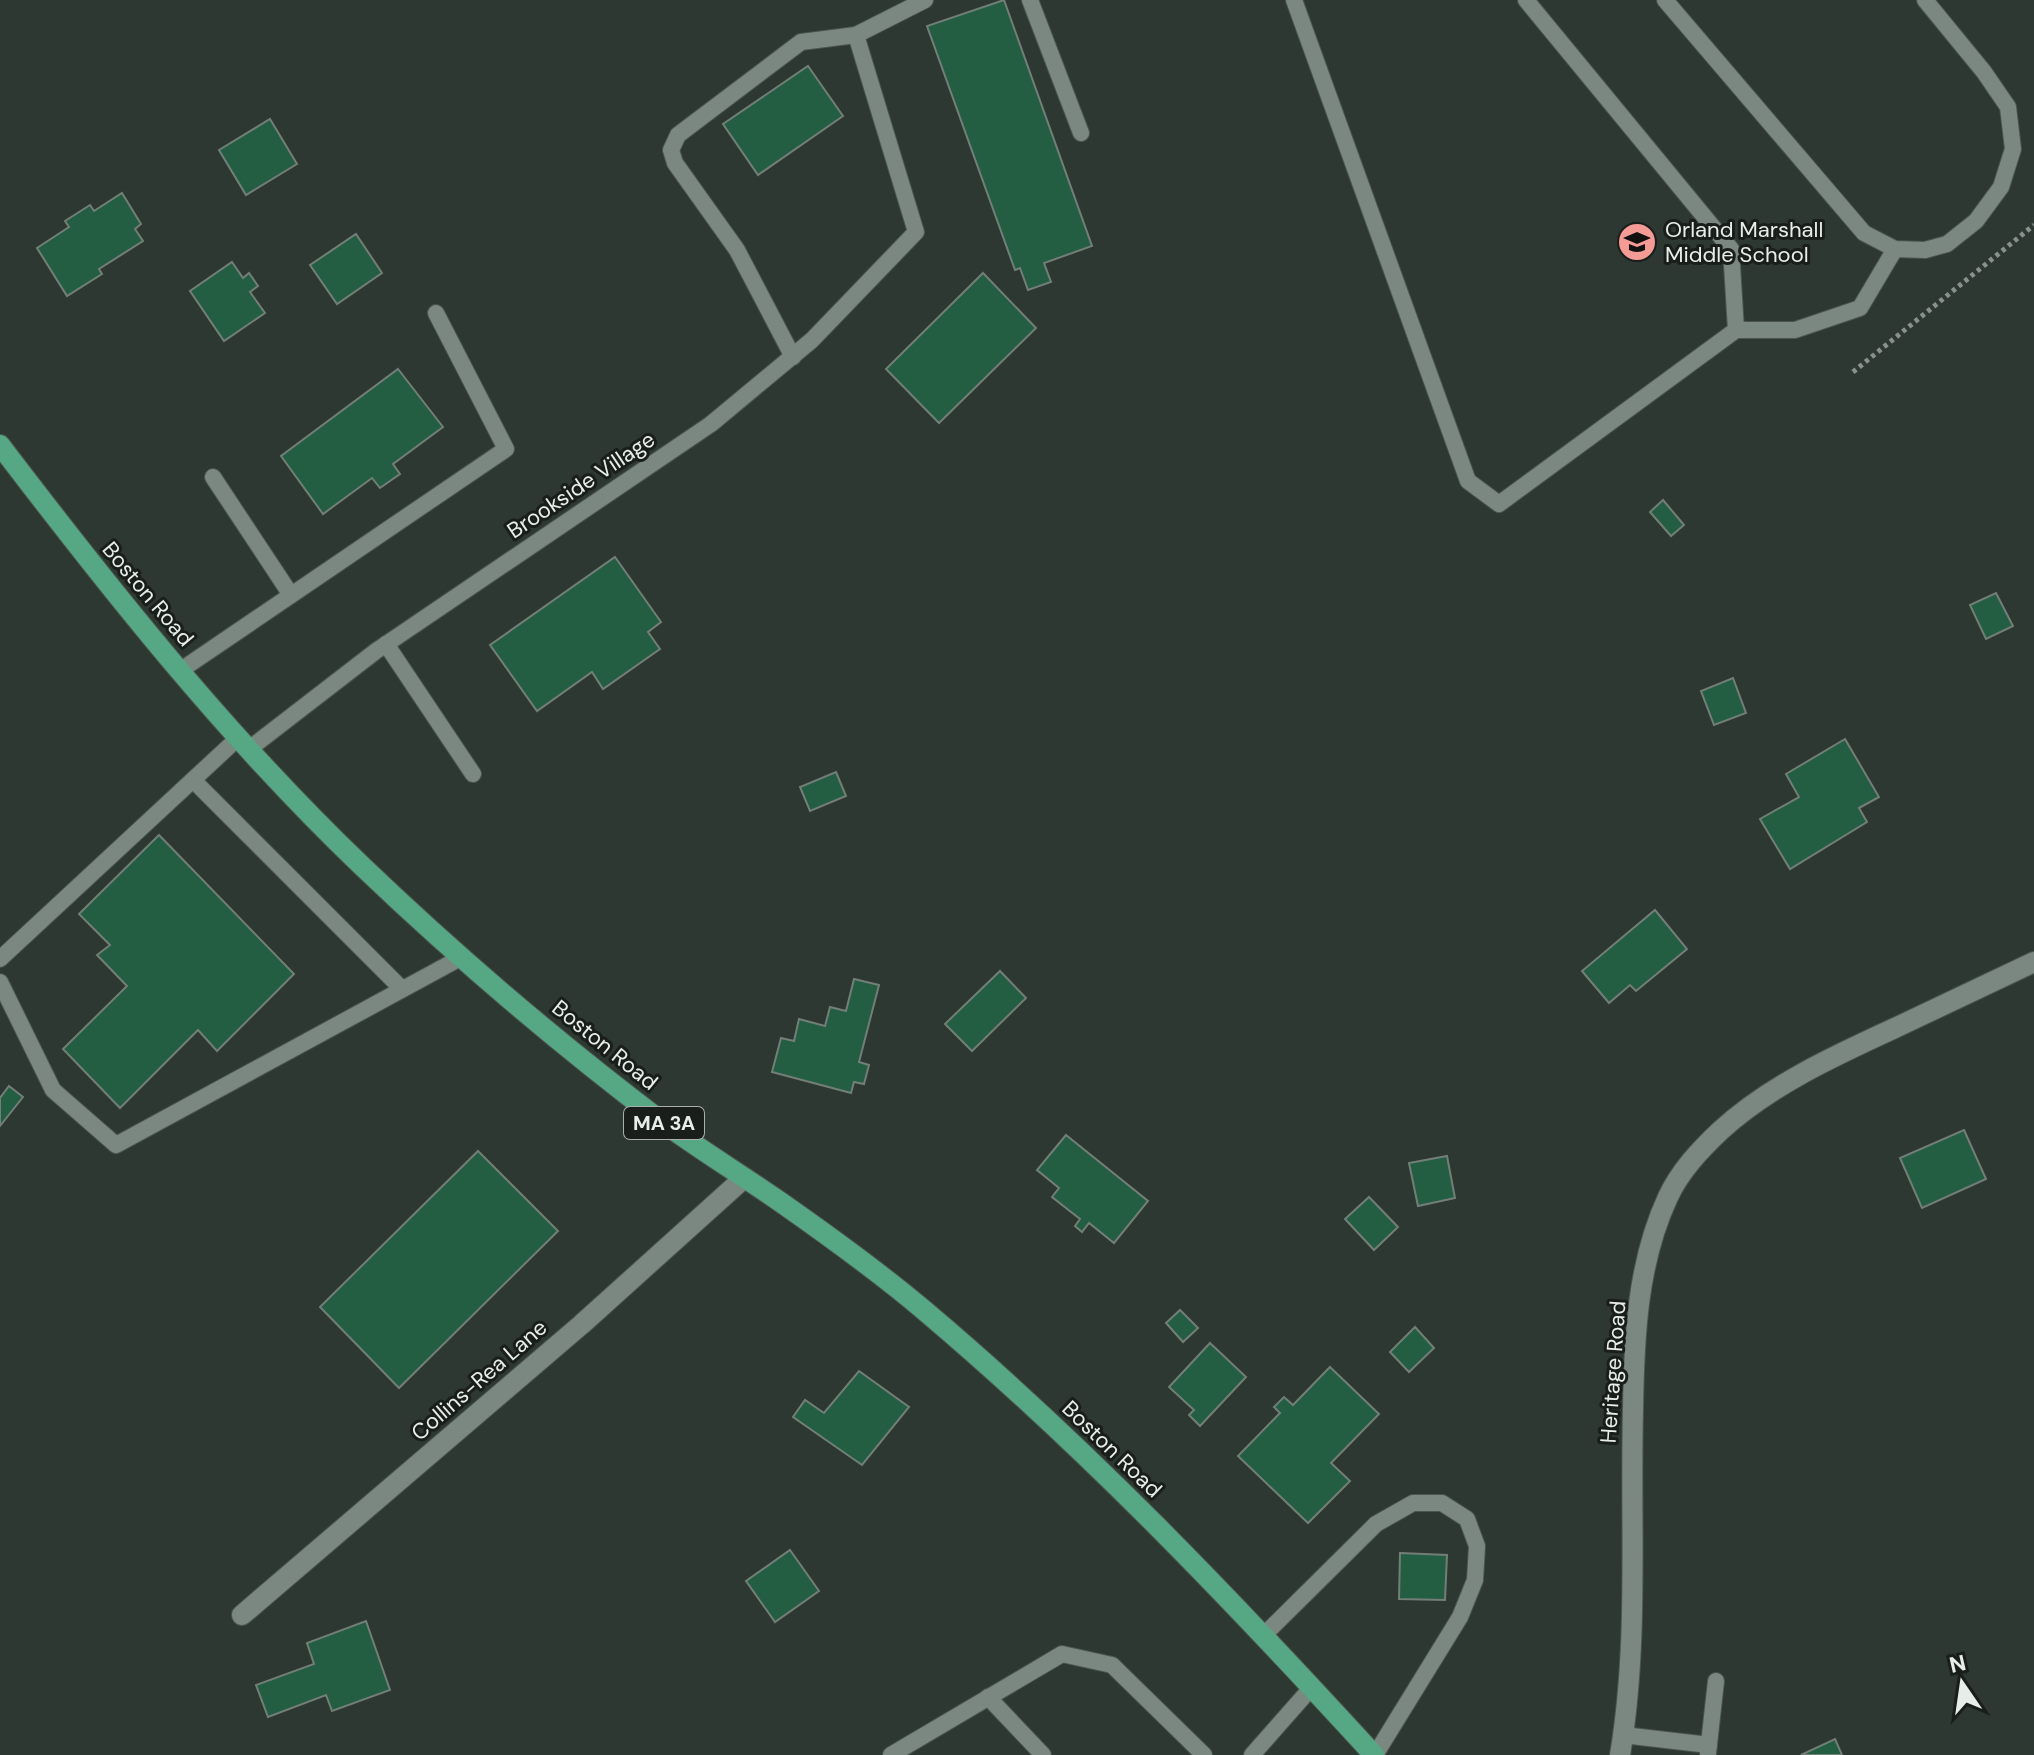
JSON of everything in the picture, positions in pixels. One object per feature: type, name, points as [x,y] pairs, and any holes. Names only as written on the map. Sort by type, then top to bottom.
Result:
[{"type":"main road","name":"Boston Road","points":[[0,445],[89,561],[181,670],[244,743],[360,864],[500,991],[662,1122],[781,1202],[921,1308],[1027,1401],[1121,1489],[1374,1755]]},
{"type":"street","name":"Heritage Road","points":[[1622,1745],[1632,1626],[1630,1506],[1635,1337],[1651,1242],[1668,1195],[1689,1162],[1722,1129],[1779,1087],[1845,1051],[2034,962]]},
{"type":"street","name":"Collins-Rea Lane","points":[[242,1615],[582,1324],[744,1178]]},
{"type":"lane","points":[[793,357],[737,250],[675,163],[671,150],[678,135],[801,42],[856,35],[925,0]]},
{"type":"lane","points":[[1030,0],[1081,133]]},
{"type":"lane","points":[[1294,0],[1468,481],[1499,504],[1736,330],[1795,330],[1860,308],[1895,249]]},
{"type":"lane","points":[[1526,0],[1731,249],[1736,330]]},
{"type":"lane","points":[[1665,0],[1864,233],[1895,249],[1925,250],[1947,244],[1976,221],[2001,187],[2013,149],[2008,107],[1984,72],[1925,0]]},
{"type":"lane","name":"Brookside Village","points":[[0,959],[193,780],[386,644],[711,424],[793,357],[916,232],[856,35]]},
{"type":"lane","points":[[181,670],[506,449],[436,313]]},
{"type":"lane","points":[[213,477],[291,595]]},
{"type":"lane","points":[[386,644],[473,774]]},
{"type":"lane","points":[[193,780],[402,989]]},
{"type":"lane","points":[[0,982],[53,1090],[116,1145],[462,957]]},
{"type":"lane","points":[[1263,1636],[1376,1524],[1413,1503],[1442,1503],[1467,1519],[1477,1546],[1475,1580],[1460,1617],[1374,1755]]},
{"type":"lane","points":[[891,1755],[1062,1654],[1112,1665],[1204,1755]]},
{"type":"lane","points":[[1622,1745],[1708,1750],[1716,1681]]},
{"type":"lane","points":[[1252,1755],[1312,1687]]},
{"type":"lane","points":[[988,1697],[1043,1755]]},
{"type":"path","points":[[1853,372],[2034,225]]},
{"type":"building","points":[[1004,0],[1092,246],[1044,263],[1051,282],[1028,290],[1020,268],[1015,270],[927,26]]},
{"type":"building","points":[[808,66],[843,116],[758,175],[723,124]]},
{"type":"building","points":[[270,119],[297,164],[246,195],[219,150]]},
{"type":"building","points":[[122,193],[141,224],[135,229],[143,241],[99,269],[102,274],[67,296],[37,248],[69,227],[65,221],[90,205],[94,211]]},
{"type":"building","points":[[356,234],[382,273],[337,304],[310,265]]},
{"type":"building","points":[[232,262],[243,278],[249,273],[258,286],[250,292],[265,313],[224,341],[190,291]]},
{"type":"building","points":[[983,273],[1036,328],[939,423],[886,369]]},
{"type":"building","points":[[398,369],[443,427],[393,464],[400,474],[380,488],[372,478],[323,514],[281,456]]},
{"type":"building","points":[[1663,500],[1684,525],[1671,536],[1650,512]]},
{"type":"building","points":[[615,557],[661,622],[648,632],[660,649],[603,689],[592,672],[537,711],[490,645]]},
{"type":"building","points":[[1996,593],[2013,626],[1986,639],[1970,605]]},
{"type":"building","points":[[1733,678],[1746,713],[1714,725],[1701,691]]},
{"type":"building","points":[[1845,739],[1879,797],[1859,808],[1867,822],[1790,869],[1760,819],[1799,797],[1786,774]]},
{"type":"building","points":[[836,772],[846,796],[810,811],[800,787]]},
{"type":"building","points":[[159,835],[294,974],[217,1051],[198,1030],[120,1108],[63,1049],[127,986],[97,955],[110,945],[79,914]]},
{"type":"building","points":[[1655,910],[1687,949],[1636,991],[1630,985],[1609,1003],[1582,971]]},
{"type":"building","points":[[1000,971],[1026,998],[972,1051],[945,1024]]},
{"type":"building","points":[[854,979],[879,985],[859,1062],[869,1065],[864,1084],[854,1082],[851,1093],[772,1072],[781,1038],[794,1041],[799,1019],[825,1026],[830,1007],[846,1011]]},
{"type":"building","points":[[9,1086],[23,1097],[0,1126],[0,1098]]},
{"type":"building","points":[[1964,1130],[1986,1179],[1922,1208],[1900,1158]]},
{"type":"building","points":[[1066,1135],[1148,1201],[1114,1243],[1089,1223],[1082,1232],[1075,1226],[1080,1219],[1052,1197],[1059,1188],[1037,1170]]},
{"type":"building","points":[[478,1151],[558,1231],[399,1388],[320,1307]]},
{"type":"building","points":[[1447,1156],[1455,1198],[1418,1206],[1409,1163]]},
{"type":"building","points":[[1369,1197],[1398,1227],[1374,1250],[1345,1219]]},
{"type":"building","points":[[1180,1310],[1198,1328],[1183,1342],[1166,1323]]},
{"type":"building","points":[[1415,1327],[1434,1348],[1409,1372],[1390,1352]]},
{"type":"building","points":[[1210,1343],[1246,1377],[1200,1426],[1189,1415],[1194,1410],[1169,1387]]},
{"type":"building","points":[[1330,1367],[1379,1414],[1331,1463],[1350,1481],[1308,1523],[1238,1456],[1280,1413],[1274,1407],[1284,1397],[1293,1405]]},
{"type":"building","points":[[859,1371],[909,1407],[862,1465],[793,1417],[805,1400],[824,1413]]},
{"type":"building","points":[[790,1550],[819,1591],[775,1622],[746,1581]]},
{"type":"building","points":[[1400,1553],[1447,1555],[1445,1600],[1399,1599]]},
{"type":"building","points":[[366,1621],[390,1690],[332,1711],[326,1695],[268,1717],[256,1685],[314,1664],[307,1643]]},
{"type":"building","points":[[1835,1739],[1842,1755],[1801,1755]]},
{"type":"place","name":"Orland Marshall Middle School","points":[[1637,242]]}]
